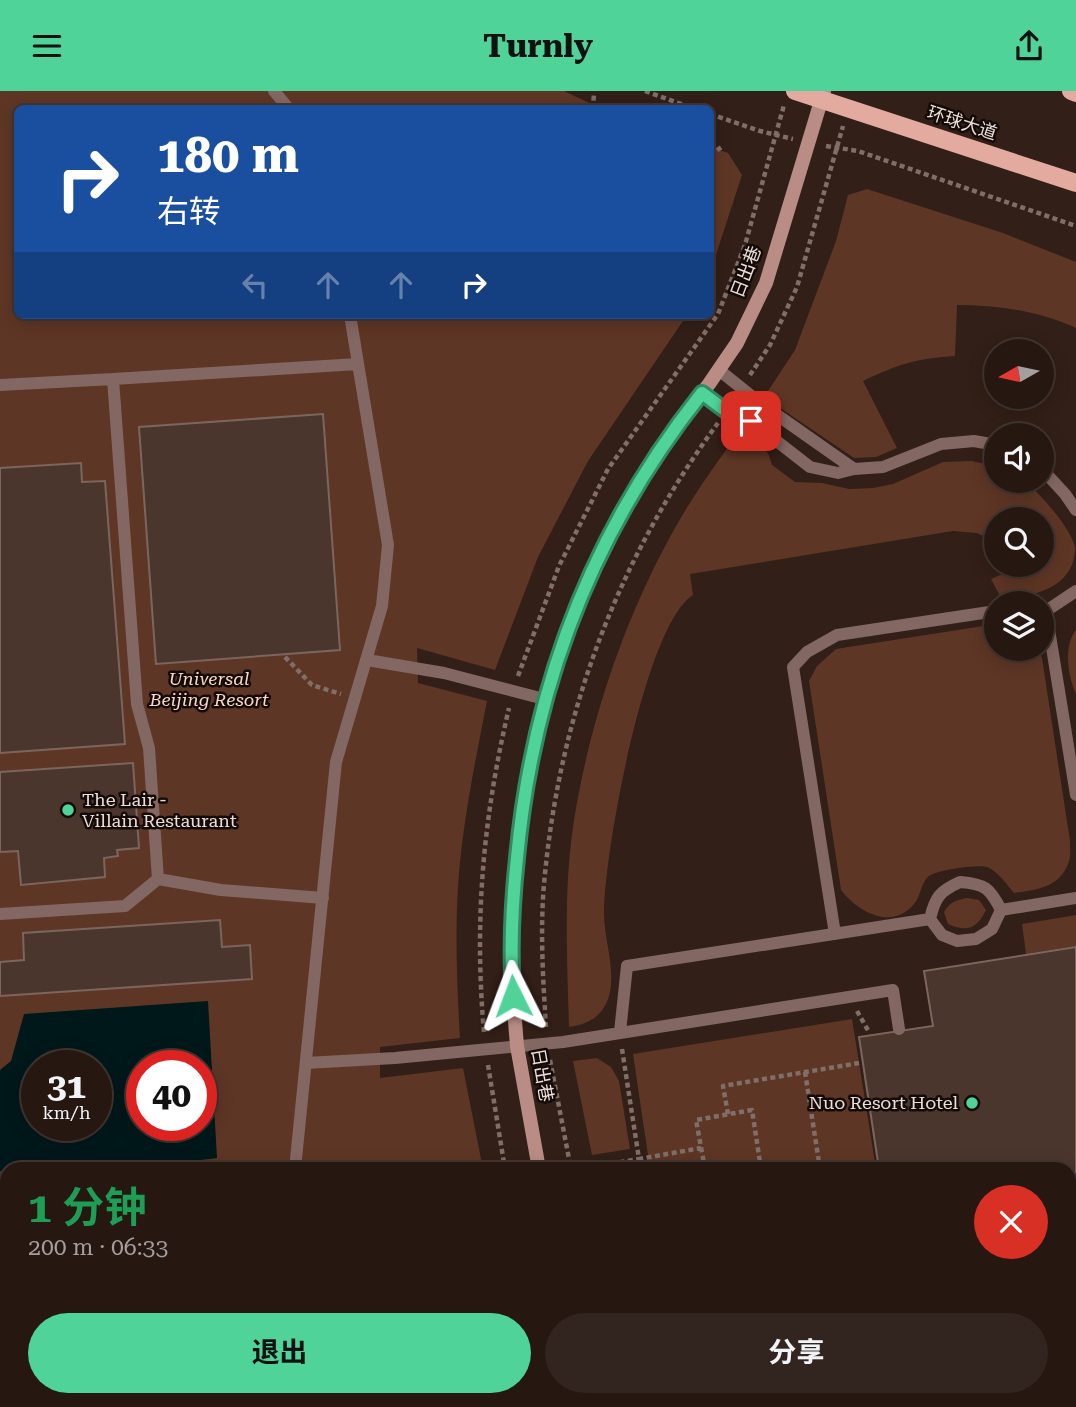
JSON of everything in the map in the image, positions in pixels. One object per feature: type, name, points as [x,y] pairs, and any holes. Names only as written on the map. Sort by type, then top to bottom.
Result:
[{"type":"main road","name":"环球大道","points":[[795,91],[823,96],[848,109],[1076,183]]},
{"type":"main road","points":[[1070,91],[1076,93]]},
{"type":"street","name":"日出巷","points":[[538,1162],[517,1046],[511,971],[513,900],[522,805],[544,699],[566,635],[603,546],[661,448],[737,343],[766,283],[823,96]]},
{"type":"lane","points":[[274,91],[286,105]]},
{"type":"lane","points":[[296,1162],[337,761],[382,605],[388,545],[351,319]]},
{"type":"lane","points":[[0,385],[358,364]]},
{"type":"lane","points":[[719,370],[854,470]]},
{"type":"lane","points":[[113,379],[137,704],[149,748],[158,879]]},
{"type":"lane","points":[[702,393],[726,411],[751,421],[810,467],[838,473],[883,467],[941,444],[984,443]]},
{"type":"lane","points":[[1054,482],[1076,510]]},
{"type":"lane","points":[[1054,605],[1076,591]]},
{"type":"lane","points":[[835,934],[793,667],[807,652],[837,635],[984,612]]},
{"type":"lane","points":[[367,660],[444,673],[544,699]]},
{"type":"lane","points":[[1053,661],[1076,795]]},
{"type":"lane","points":[[0,914],[125,906],[158,879],[221,890],[323,898]]},
{"type":"lane","points":[[960,882],[978,883],[992,892],[1001,910],[992,929],[976,939],[957,941],[942,936],[930,919],[933,904],[944,890],[960,882]]},
{"type":"lane","points":[[1001,910],[1076,898]]},
{"type":"lane","points":[[620,1032],[627,966],[930,919]]},
{"type":"lane","points":[[306,1063],[547,1044],[893,990],[899,1029]]},
{"type":"path","points":[[645,91],[684,105]]},
{"type":"path","points":[[593,105],[594,93]]},
{"type":"path","points":[[742,387],[770,345],[797,287],[848,109]]},
{"type":"path","points":[[714,115],[808,143],[858,151],[1076,226]]},
{"type":"path","points":[[714,152],[723,146]]},
{"type":"path","points":[[570,1162],[547,1044],[542,970],[544,885],[555,794],[575,707],[606,620],[644,538],[693,457],[726,411]]},
{"type":"path","points":[[285,657],[312,685],[355,699]]},
{"type":"path","points":[[620,1032],[640,1162]]},
{"type":"path","points":[[729,1114],[723,1086],[859,1063]]},
{"type":"path","points":[[805,1072],[819,1162]]},
{"type":"path","points":[[704,1162],[696,1120],[752,1110],[760,1162]]},
{"type":"path","points":[[621,1162],[701,1148]]},
{"type":"green space","name":"Universal Beijing Resort","points":[[0,91],[564,91],[594,105],[14,105],[14,319],[684,319],[588,461],[538,557],[495,670],[417,648],[418,683],[487,701],[466,817],[458,887],[460,1038],[380,1047],[380,1078],[463,1068],[482,1162],[0,1162]]},
{"type":"green space","points":[[714,148],[728,153],[742,175],[714,261]]},
{"type":"green space","points":[[867,189],[1003,233],[1076,262],[1076,328],[1018,310],[957,305],[955,356],[908,363],[863,381],[897,448],[876,457],[854,458],[764,397],[795,350],[836,241],[848,195]]},
{"type":"green space","points":[[740,431],[768,453],[772,465],[795,482],[822,483],[849,489],[873,488],[893,484],[943,462],[971,461],[984,464],[984,493],[1038,493],[1050,507],[984,507],[984,536],[953,531],[690,574],[693,595],[675,615],[659,649],[644,693],[620,794],[611,843],[604,913],[611,972],[608,1000],[596,1017],[569,1027],[567,921],[571,841],[593,733],[618,652],[651,574],[670,537],[709,474]]},
{"type":"green space","points":[[1054,512],[1075,547],[1068,573],[1059,582],[1042,591],[997,591],[991,579],[1054,577]]},
{"type":"green space","points":[[984,626],[984,661],[1042,661],[1070,841],[1068,864],[1059,878],[1038,889],[1014,893],[999,875],[987,867],[967,867],[940,872],[926,879],[916,901],[905,912],[886,917],[866,911],[848,898],[841,890],[809,681],[817,666],[836,649]]},
{"type":"green space","points":[[1076,630],[1076,694],[1068,653]]},
{"type":"green space","points":[[967,898],[979,900],[986,910],[979,921],[966,928],[948,924],[944,912],[946,909],[954,902]]},
{"type":"green space","points":[[1076,915],[1076,946],[1026,954],[1022,924]]},
{"type":"green space","points":[[852,1019],[875,1162],[649,1162],[633,1054]]},
{"type":"green space","points":[[597,1058],[611,1067],[619,1081],[630,1149],[592,1155],[573,1061]]},
{"type":"water","points":[[208,1001],[211,1050],[126,1050],[126,1141],[216,1141],[217,1158],[186,1162],[0,1162],[0,1070],[11,1061],[24,1014]]},
{"type":"building","points":[[323,414],[340,650],[156,664],[139,427]]},
{"type":"building","points":[[81,463],[82,482],[105,481],[125,744],[0,753],[0,468]]},
{"type":"building","name":"The Lair - Villain Restaurant","points":[[133,763],[139,848],[117,850],[118,856],[104,858],[105,877],[21,885],[18,851],[0,852],[0,772]]},
{"type":"building","points":[[220,920],[222,947],[250,945],[252,979],[0,996],[0,962],[24,960],[23,933]]},
{"type":"building","name":"Nuo Resort Hotel","points":[[1076,947],[1076,1162],[878,1162],[859,1037],[933,1026],[924,971]]},
{"type":"place","name":"The Lair - Villain Restaurant","points":[[68,810]]},
{"type":"place","name":"Nuo Resort Hotel","points":[[972,1103]]},
{"type":"route","points":[[513,996],[513,900],[522,805],[544,699],[566,635],[603,546],[674,428],[702,393],[726,411],[751,421]]}]
